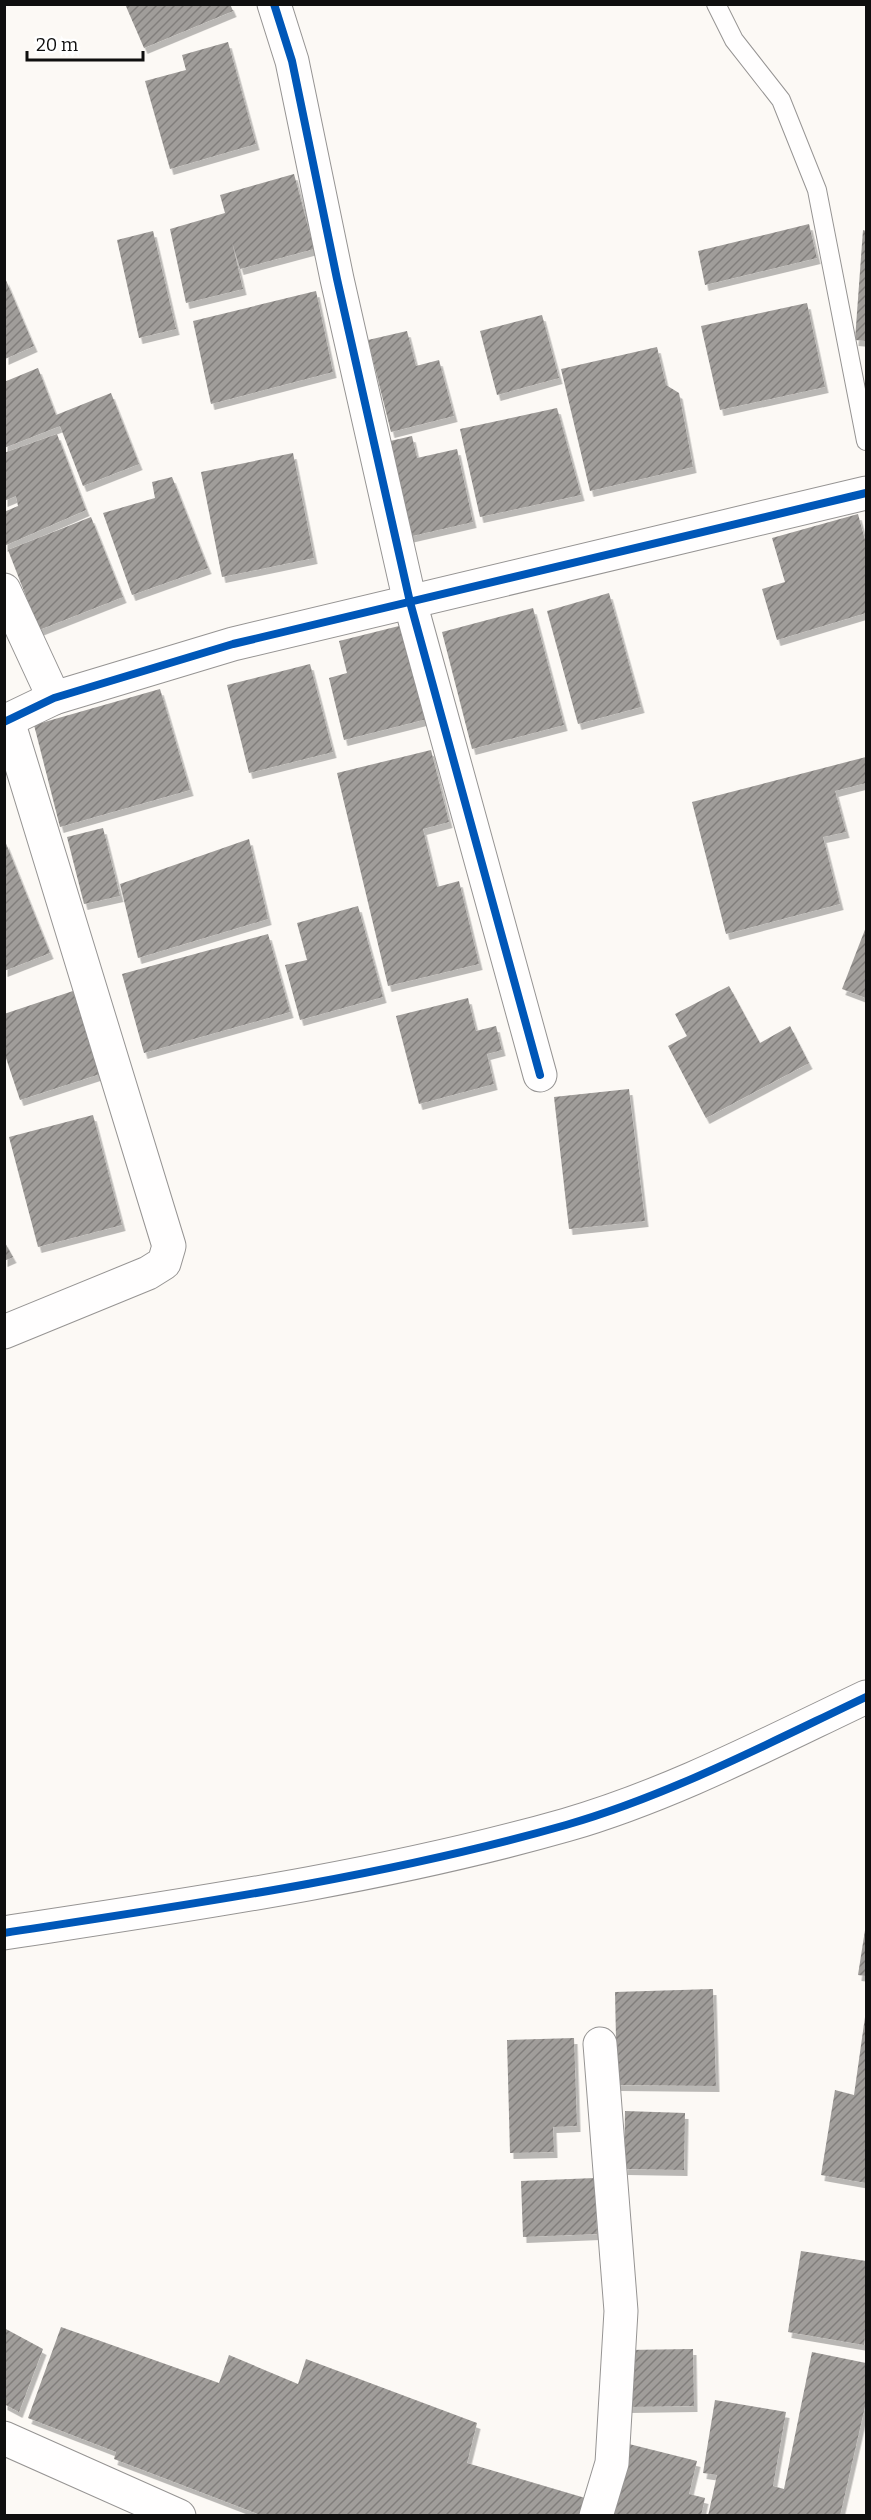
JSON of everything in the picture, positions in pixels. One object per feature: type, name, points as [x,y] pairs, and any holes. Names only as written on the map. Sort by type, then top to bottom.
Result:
[{"type":"street","points":[[274,4],[292,61],[337,279],[410,602],[540,1075]]},
{"type":"street","points":[[4,1332],[148,1273],[164,1263],[169,1246],[6,721],[54,698],[233,644],[867,493]]},
{"type":"street","points":[[4,590],[54,698]]},
{"type":"street","points":[[4,1933],[159,1909],[402,1866],[568,1825],[668,1789],[867,1697]]},
{"type":"street","points":[[596,2516],[612,2463],[621,2312],[600,2044]]},
{"type":"street","points":[[4,2438],[179,2516]]},
{"type":"lane","points":[[716,4],[734,40],[781,100],[817,190],[867,441]]},
{"type":"building","points":[[125,4],[230,4],[233,11],[144,48]]},
{"type":"building","points":[[228,42],[256,144],[170,169],[145,81],[186,70],[182,55]]},
{"type":"building","points":[[294,174],[314,249],[240,269],[232,242],[243,289],[186,303],[170,229],[225,213],[220,195]]},
{"type":"building","points":[[809,224],[817,258],[705,285],[698,251]]},
{"type":"building","points":[[863,230],[866,231],[866,341],[855,340]]},
{"type":"building","points":[[153,231],[176,329],[139,338],[117,240]]},
{"type":"building","points":[[5,278],[34,346],[5,359]]},
{"type":"building","points":[[316,291],[333,372],[211,404],[193,321]]},
{"type":"building","points":[[807,303],[825,387],[720,410],[701,326]]},
{"type":"building","points":[[542,315],[559,378],[497,395],[480,331]]},
{"type":"building","points":[[407,331],[416,366],[439,360],[454,416],[391,432],[368,340]]},
{"type":"building","points":[[657,347],[666,385],[679,393],[693,467],[590,491],[561,369]]},
{"type":"building","points":[[38,368],[56,415],[111,393],[139,464],[83,486],[60,426],[4,448],[4,382]]},
{"type":"building","points":[[557,408],[581,495],[480,517],[460,429]]},
{"type":"building","points":[[57,434],[86,510],[4,546],[4,512],[18,506],[16,496],[4,501],[4,453]]},
{"type":"building","points":[[412,436],[417,458],[457,449],[473,522],[408,537],[386,442]]},
{"type":"building","points":[[293,453],[314,558],[222,577],[201,472]]},
{"type":"building","points":[[172,477],[208,568],[132,595],[103,513],[155,498],[152,482]]},
{"type":"building","points":[[858,514],[866,544],[866,613],[777,640],[762,589],[785,582],[772,538]]},
{"type":"building","points":[[91,517],[123,597],[39,630],[8,550]]},
{"type":"building","points":[[609,593],[641,707],[578,724],[547,611]]},
{"type":"building","points":[[533,608],[564,725],[472,749],[442,632]]},
{"type":"building","points":[[403,625],[427,719],[344,740],[329,678],[347,673],[339,641]]},
{"type":"building","points":[[310,664],[333,752],[249,773],[227,685]]},
{"type":"building","points":[[160,689],[190,790],[60,827],[34,725]]},
{"type":"building","points":[[431,750],[449,822],[423,829],[437,887],[459,881],[479,964],[388,986],[337,773]]},
{"type":"building","points":[[866,757],[866,783],[835,791],[846,832],[823,837],[840,904],[726,934],[692,802]]},
{"type":"building","points":[[103,828],[120,896],[84,904],[67,837]]},
{"type":"building","points":[[249,839],[268,919],[138,958],[120,884]]},
{"type":"building","points":[[5,841],[50,953],[4,971],[5,875]]},
{"type":"building","points":[[358,906],[383,997],[300,1020],[285,965],[307,960],[297,923]]},
{"type":"building","points":[[866,927],[866,998],[842,989]]},
{"type":"building","points":[[268,934],[290,1012],[144,1053],[122,974]]},
{"type":"building","points":[[729,986],[760,1043],[790,1026],[809,1063],[706,1118],[668,1046],[687,1036],[675,1014]]},
{"type":"building","points":[[73,991],[100,1074],[20,1100],[4,1052],[4,1014]]},
{"type":"building","points":[[468,998],[476,1031],[496,1026],[502,1050],[487,1054],[494,1084],[419,1104],[396,1016]]},
{"type":"building","points":[[629,1089],[645,1221],[569,1229],[554,1097]]},
{"type":"building","points":[[93,1115],[122,1225],[38,1247],[9,1137]]},
{"type":"building","points":[[4,1241],[13,1257],[4,1261]]},
{"type":"building","points":[[866,1930],[866,1976],[858,1975]]},
{"type":"building","points":[[713,1989],[716,2086],[617,2085],[615,1992]]},
{"type":"building","points":[[865,2017],[866,2183],[821,2175],[835,2090],[854,2095]]},
{"type":"building","points":[[574,2038],[577,2126],[553,2127],[554,2152],[510,2153],[507,2040]]},
{"type":"building","points":[[625,2111],[685,2113],[684,2170],[624,2169]]},
{"type":"building","points":[[595,2178],[597,2234],[523,2237],[521,2181]]},
{"type":"building","points":[[801,2251],[866,2261],[864,2345],[788,2332]]},
{"type":"building","points":[[61,2327],[219,2383],[229,2355],[298,2384],[306,2359],[477,2423],[467,2463],[592,2500],[588,2516],[263,2516],[114,2459],[116,2452],[28,2418]]},
{"type":"building","points":[[4,2328],[43,2349],[19,2412],[4,2404]]},
{"type":"building","points":[[693,2349],[694,2406],[626,2407],[626,2350]]},
{"type":"building","points":[[812,2352],[866,2363],[866,2402],[840,2516],[708,2516],[717,2475],[703,2473],[715,2400],[786,2412],[773,2486],[784,2489]]},
{"type":"building","points":[[625,2443],[697,2461],[689,2494],[705,2498],[701,2516],[607,2516]]},
{"type":"cycle path","points":[[274,4],[292,61],[337,279],[410,602],[540,1075]]},
{"type":"cycle path","points":[[4,722],[54,698],[233,644],[866,493]]},
{"type":"cycle path","points":[[4,1933],[287,1888],[428,1860],[566,1825],[605,1813],[681,1783],[866,1697]]}]
